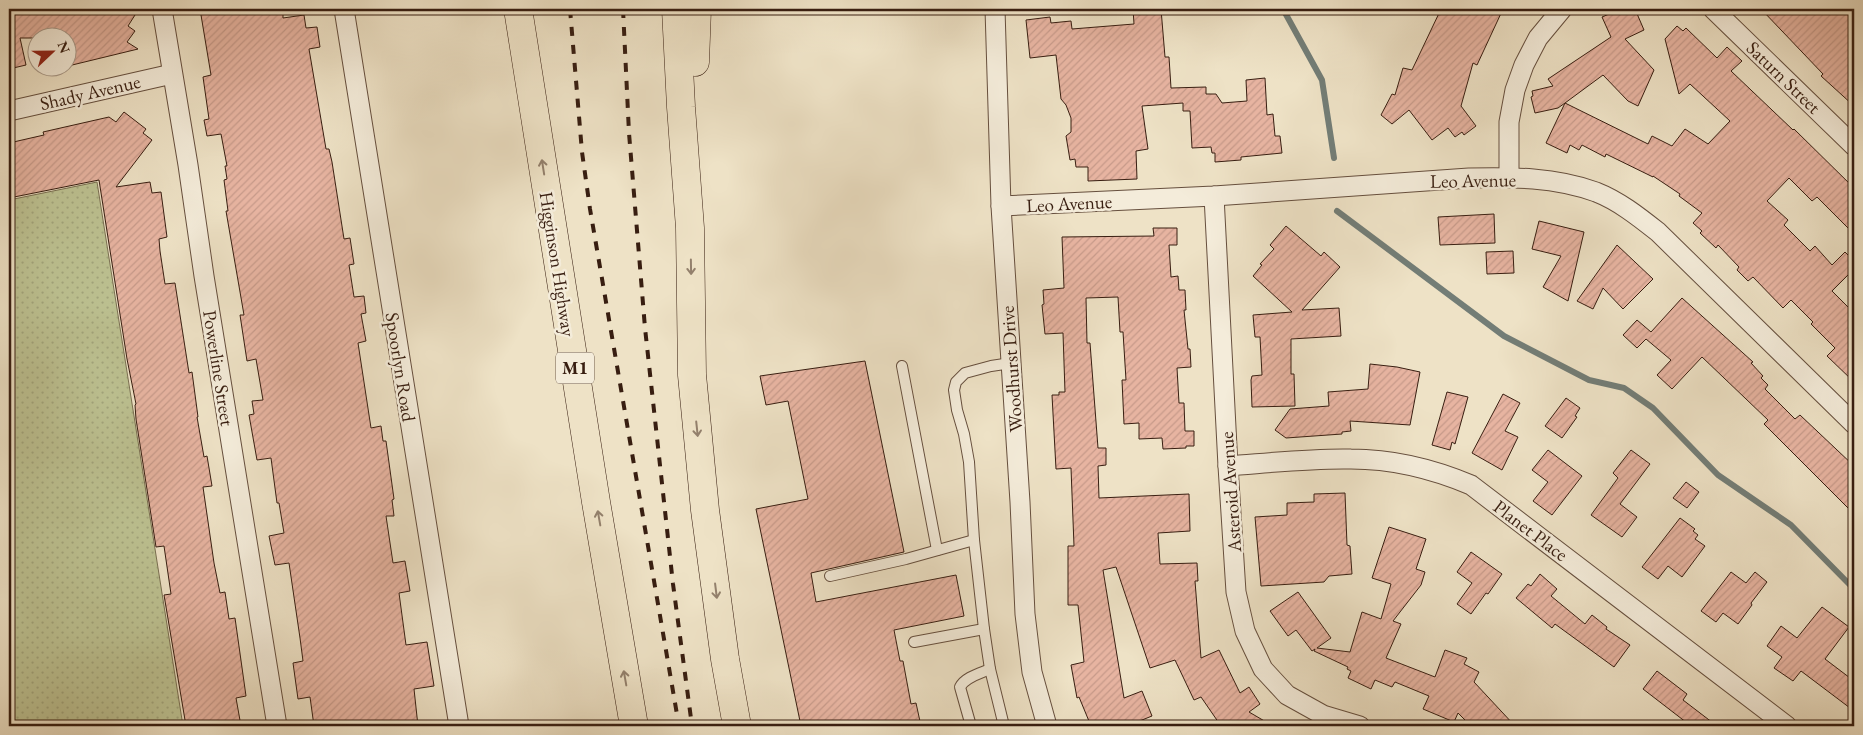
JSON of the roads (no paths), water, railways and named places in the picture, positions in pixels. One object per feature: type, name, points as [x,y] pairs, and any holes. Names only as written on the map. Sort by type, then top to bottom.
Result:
[{"type":"highway","name":"Higginson Highway","points":[[518,9],[596,502],[634,726]]},
{"type":"highway","points":[[676,9],[690,228]]},
{"type":"highway","points":[[697,9],[690,228],[693,384],[705,510],[725,659],[737,726]]},
{"type":"street","name":"Powerline Street","points":[[162,9],[277,726]]},
{"type":"street","name":"Woodhurst Drive","points":[[995,9],[1001,206],[1020,502],[1025,614],[1032,672],[1047,726]]},
{"type":"street","points":[[1509,177],[1509,122],[1515,90],[1524,65],[1538,38],[1562,9]]},
{"type":"street","name":"Saturn Street","points":[[1713,9],[1854,146]]},
{"type":"street","name":"Spoorlyn Road","points":[[347,10],[459,726]]},
{"type":"street","name":"Shady Avenue","points":[[9,111],[172,74]]},
{"type":"street","name":"Leo Avenue","points":[[1001,206],[1214,196],[1469,178],[1509,177],[1554,181],[1596,192],[1633,212],[1658,232],[1854,424]]},
{"type":"street","name":"Asteroid Avenue","points":[[1214,196],[1236,592],[1245,631],[1262,669],[1287,695],[1323,716],[1360,726]]},
{"type":"street","name":"Planet Place","points":[[1228,466],[1352,458],[1418,467],[1447,475],[1471,485],[1787,726]]},
{"type":"lane","points":[[1004,726],[990,669],[984,629],[974,540],[969,462],[954,390],[956,382],[964,373],[975,369],[1011,364]]},
{"type":"lane","points":[[902,366],[937,550]]},
{"type":"lane","points":[[830,576],[906,559],[974,540]]},
{"type":"lane","points":[[914,642],[984,629]]},
{"type":"lane","points":[[971,726],[960,687],[967,680],[990,669]]},
{"type":"waterway","points":[[1283,9],[1322,80],[1334,158]]},
{"type":"waterway","points":[[1337,211],[1504,336],[1589,380],[1624,388],[1653,408],[1718,475],[1791,525],[1854,589]]},
{"type":"railway","points":[[570,9],[582,152],[590,209],[679,726]]},
{"type":"railway","points":[[623,9],[629,133],[645,328],[673,584],[692,726]]}]
